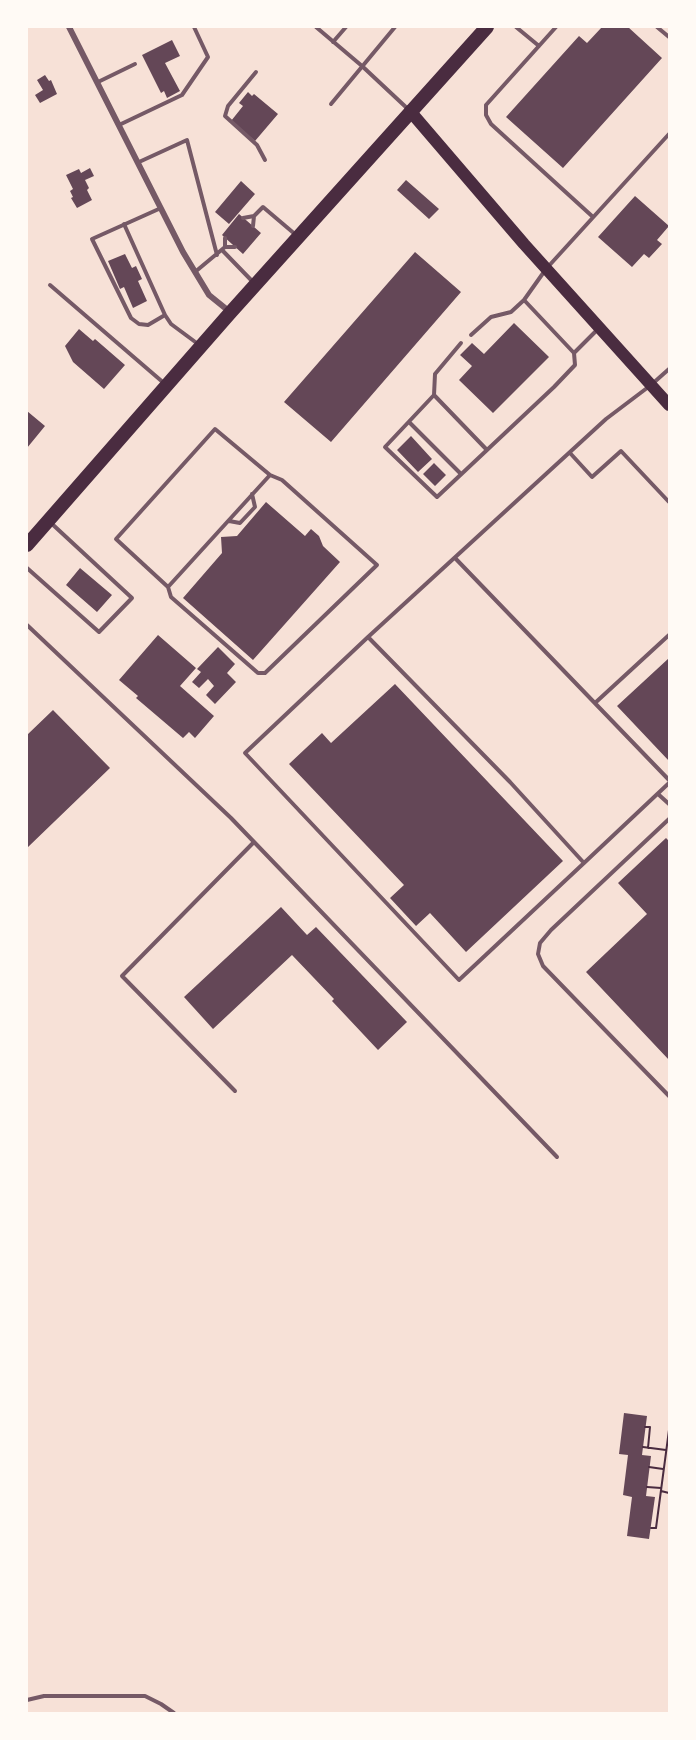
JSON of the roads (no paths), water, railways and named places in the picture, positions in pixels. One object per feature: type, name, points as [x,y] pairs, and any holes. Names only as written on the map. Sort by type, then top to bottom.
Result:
[{"type":"main road","points":[[27,545],[230,313],[487,27]]},
{"type":"main road","points":[[410,111],[546,269],[669,405]]},
{"type":"street","points":[[69,27],[195,272],[209,295],[230,313]]},
{"type":"lane","points":[[119,125],[182,95],[208,57],[194,27]]},
{"type":"lane","points":[[316,27],[410,111]]},
{"type":"lane","points":[[333,42],[346,27]]},
{"type":"lane","points":[[331,104],[395,27]]},
{"type":"lane","points":[[516,27],[539,46]]},
{"type":"lane","points":[[556,27],[486,105],[486,115],[491,124],[593,217]]},
{"type":"lane","points":[[657,27],[669,37]]},
{"type":"lane","points":[[98,82],[135,64]]},
{"type":"lane","points":[[256,72],[228,106],[225,116],[256,145],[265,159]]},
{"type":"lane","points":[[471,335],[491,317],[511,312],[524,300],[546,269],[669,134]]},
{"type":"lane","points":[[139,162],[187,140],[218,255]]},
{"type":"lane","points":[[161,207],[92,239],[131,318],[139,324],[148,324],[165,315]]},
{"type":"lane","points":[[243,218],[254,216],[263,207],[299,237]]},
{"type":"lane","points":[[253,226],[254,216]]},
{"type":"lane","points":[[124,224],[165,315],[171,324],[201,346]]},
{"type":"lane","points":[[195,272],[218,255],[223,249],[225,238]]},
{"type":"lane","points":[[223,249],[235,247]]},
{"type":"lane","points":[[223,249],[256,284]]},
{"type":"lane","points":[[50,285],[167,386]]},
{"type":"lane","points":[[461,343],[435,374],[434,395],[385,447],[437,497],[575,365],[574,353],[524,300]]},
{"type":"lane","points":[[574,353],[599,327]]},
{"type":"lane","points":[[455,558],[669,782],[459,980],[245,753],[368,637],[606,419],[669,369]]},
{"type":"lane","points":[[434,395],[487,450]]},
{"type":"lane","points":[[409,422],[461,474]]},
{"type":"lane","points":[[215,429],[270,475],[282,480],[377,565],[265,673],[258,673],[171,597],[168,586],[116,540],[215,429]]},
{"type":"lane","points":[[570,453],[592,477],[621,451],[669,502]]},
{"type":"lane","points":[[168,586],[270,475]]},
{"type":"lane","points":[[228,520],[240,523],[255,507],[252,494]]},
{"type":"lane","points":[[27,568],[99,632],[132,598],[48,521]]},
{"type":"lane","points":[[27,625],[254,842],[557,1157]]},
{"type":"lane","points":[[595,703],[669,635]]},
{"type":"lane","points":[[368,637],[584,863]]},
{"type":"lane","points":[[658,794],[669,804]]},
{"type":"lane","points":[[669,819],[551,930],[540,943],[538,954],[543,966],[669,1096]]},
{"type":"lane","points":[[235,1091],[122,975],[254,842]]},
{"type":"lane","points":[[27,1700],[44,1696],[145,1696],[174,1713]]}]
